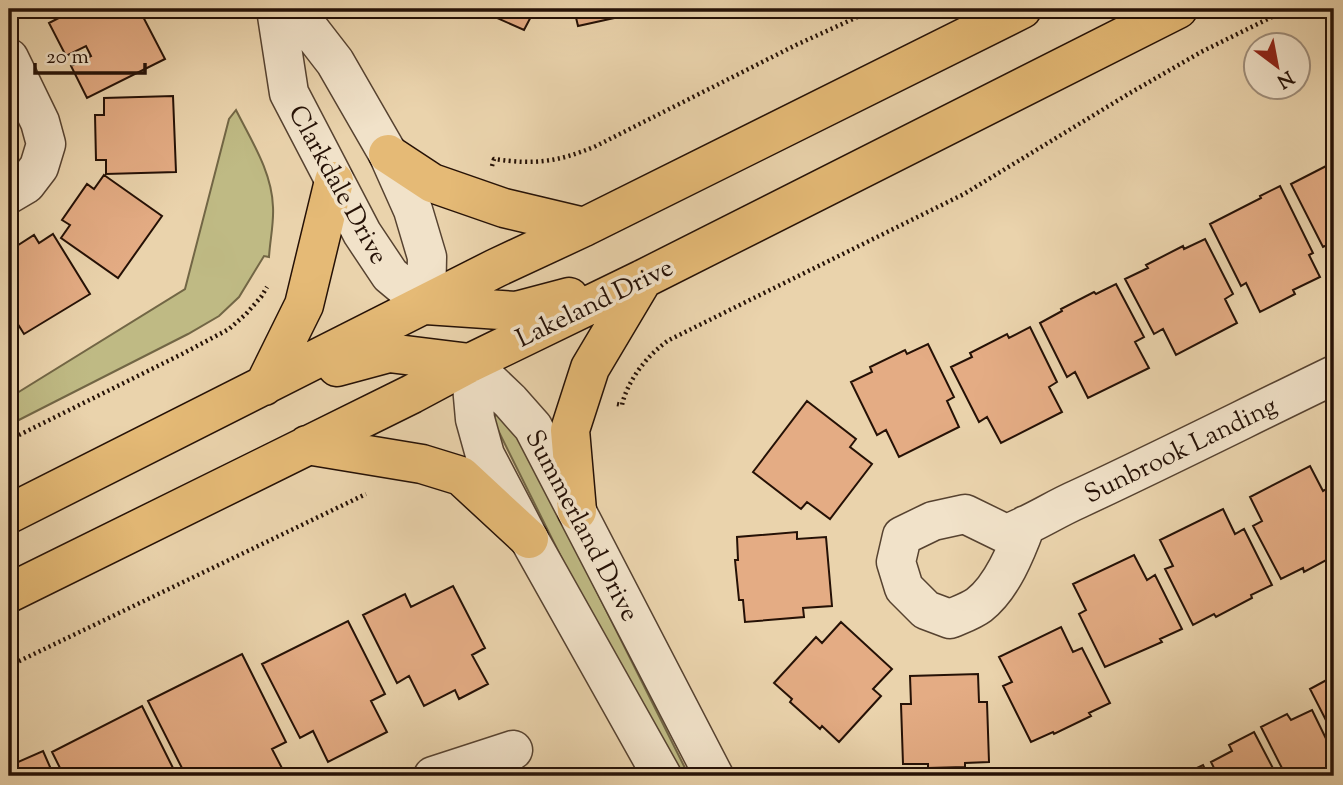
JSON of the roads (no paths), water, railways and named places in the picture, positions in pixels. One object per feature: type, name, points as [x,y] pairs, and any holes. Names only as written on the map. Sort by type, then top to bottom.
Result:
[{"type":"main road","points":[[9,514],[496,268],[1022,9]]},
{"type":"main road","name":"Lakeland Drive","points":[[9,593],[643,279],[1178,9]]},
{"type":"main road","points":[[388,154],[432,183],[504,208],[584,227]]},
{"type":"main road","points":[[264,386],[304,305],[334,181]]},
{"type":"main road","points":[[264,386],[389,353],[470,363],[584,227]]},
{"type":"main road","points":[[426,305],[516,311],[643,279]]},
{"type":"main road","points":[[577,511],[570,430],[590,368],[643,279]]},
{"type":"main road","points":[[307,445],[389,353],[426,305]]},
{"type":"main road","points":[[307,445],[422,464],[461,477],[529,539]]},
{"type":"street","name":"Clarkdale Drive","points":[[276,9],[289,93],[362,233],[390,275],[426,305]]},
{"type":"street","name":"Clarkdale Drive","points":[[293,9],[335,62],[388,154],[413,211],[426,257],[426,305]]},
{"type":"street","points":[[9,58],[40,122],[46,144],[39,167],[26,184],[9,194]]},
{"type":"street","name":"Summerland Drive","points":[[470,363],[533,427],[714,776]]},
{"type":"street","name":"Summerland Drive","points":[[470,363],[475,419],[485,455],[662,776]]},
{"type":"street","name":"Sunbrook Landing","points":[[1026,525],[1334,374]]},
{"type":"street","points":[[433,776],[513,750]]}]
